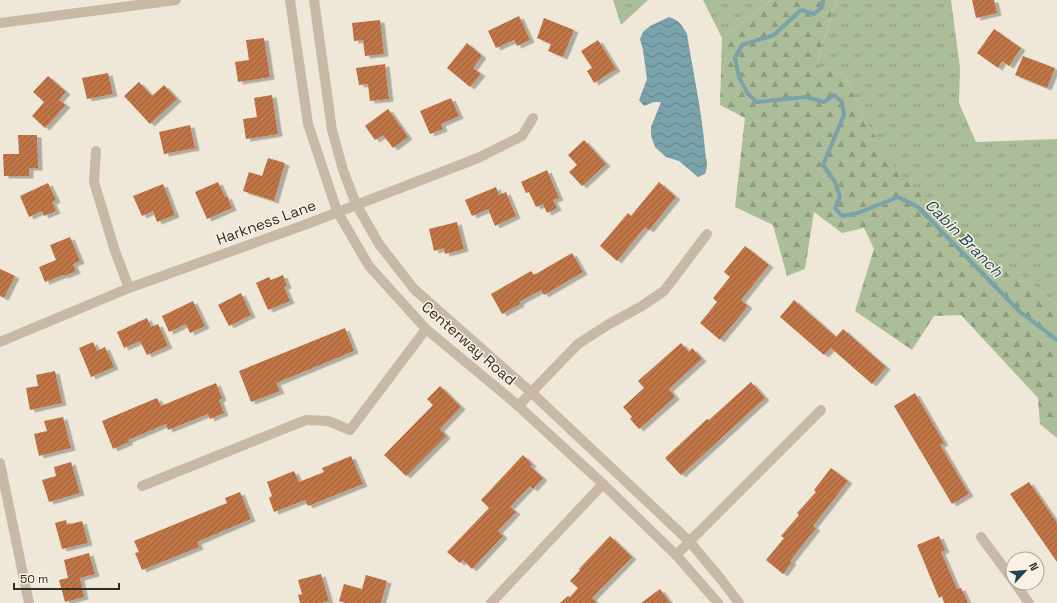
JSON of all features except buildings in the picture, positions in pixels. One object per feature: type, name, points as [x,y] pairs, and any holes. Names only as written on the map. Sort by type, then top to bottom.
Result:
[{"type":"street","points":[[0,23],[176,0]]},
{"type":"street","name":"Centerway Road","points":[[290,0],[308,124],[337,211],[369,266],[426,329],[518,406],[603,484],[676,555],[718,603]]},
{"type":"street","name":"Centerway Road","points":[[314,0],[332,130],[343,170],[356,204],[379,244],[414,289],[532,393],[689,541],[739,603]]},
{"type":"street","name":"Harkness Lane","points":[[0,342],[129,288],[307,224],[458,165],[522,136],[533,118]]},
{"type":"street","points":[[96,151],[94,182],[115,251],[129,288]]},
{"type":"street","points":[[518,406],[578,344],[609,324],[642,306],[664,291],[707,234]]},
{"type":"street","points":[[142,486],[306,420],[328,421],[350,430],[426,329]]},
{"type":"street","points":[[676,555],[821,410]]},
{"type":"street","points":[[0,463],[29,603]]},
{"type":"street","points":[[491,603],[603,484]]},
{"type":"street","points":[[981,537],[1005,569]]},
{"type":"street","points":[[1021,591],[1029,603]]},
{"type":"green space","points":[[613,0],[648,0],[621,25]]},
{"type":"green space","points":[[703,0],[771,0],[722,38]]},
{"type":"green space","points":[[771,0],[836,0],[817,65],[846,76],[862,116],[902,177],[1057,305],[1057,438],[1040,424],[1038,398],[961,315],[934,316],[912,350],[855,311],[874,249],[864,228],[842,233],[814,212],[805,269],[787,276],[773,225],[735,207],[745,118],[720,105],[722,38]]},
{"type":"green space","points":[[836,0],[951,0],[960,68],[959,103],[976,142],[1057,139],[1057,305],[901,177],[862,116],[846,76],[817,65]]},
{"type":"water","points":[[669,17],[680,23],[687,34],[700,106],[707,162],[705,174],[698,177],[679,161],[666,157],[655,147],[651,136],[651,127],[661,102],[654,102],[644,106],[639,100],[647,79],[640,39],[643,32],[650,26]]},
{"type":"waterway","name":"Cabin Branch","points":[[823,0],[822,7],[814,14],[801,10],[774,35],[742,45],[735,58],[739,77],[748,94],[757,102],[806,97],[824,102],[834,95],[842,102],[844,115],[823,165],[835,182],[840,197],[835,208],[842,216],[858,213],[898,197],[918,207],[1019,311],[1057,340]]}]
